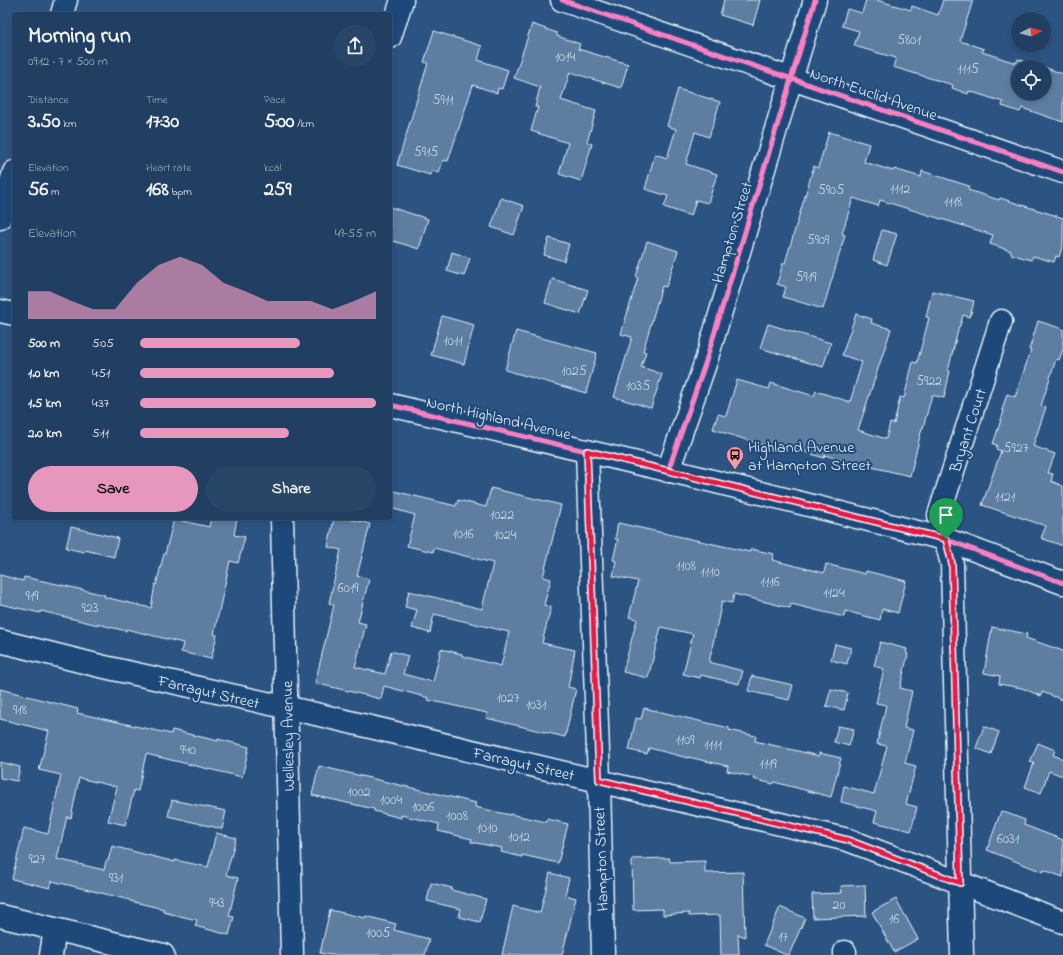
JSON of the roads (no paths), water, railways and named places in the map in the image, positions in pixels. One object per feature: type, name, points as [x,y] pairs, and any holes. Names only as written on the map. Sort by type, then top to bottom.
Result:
[{"type":"street","points":[[63,12],[66,0]]},
{"type":"street","points":[[392,31],[402,0]]},
{"type":"street","name":"North Euclid Avenue","points":[[562,0],[1063,172]]},
{"type":"street","name":"Hampton Street","points":[[668,470],[706,361],[815,0]]},
{"type":"street","points":[[0,218],[12,179]]},
{"type":"street","points":[[0,311],[12,314]]},
{"type":"street","name":"Bryant Court","points":[[962,955],[952,564],[940,515],[1002,321]]},
{"type":"street","name":"North Highland Avenue","points":[[392,405],[668,470],[946,539],[1063,583]]},
{"type":"street","name":"Hampton Street","points":[[587,451],[599,780],[603,955]]},
{"type":"street","name":"Wellesley Avenue","points":[[282,520],[292,955]]},
{"type":"street","name":"Farragut Street","points":[[0,641],[100,666],[599,780],[848,840],[1063,922]]},
{"type":"street","points":[[0,916],[163,955]]},
{"type":"street","points":[[51,955],[55,929]]},
{"type":"place","name":"Highland Avenue at Hampton Street","points":[[735,470]]}]
